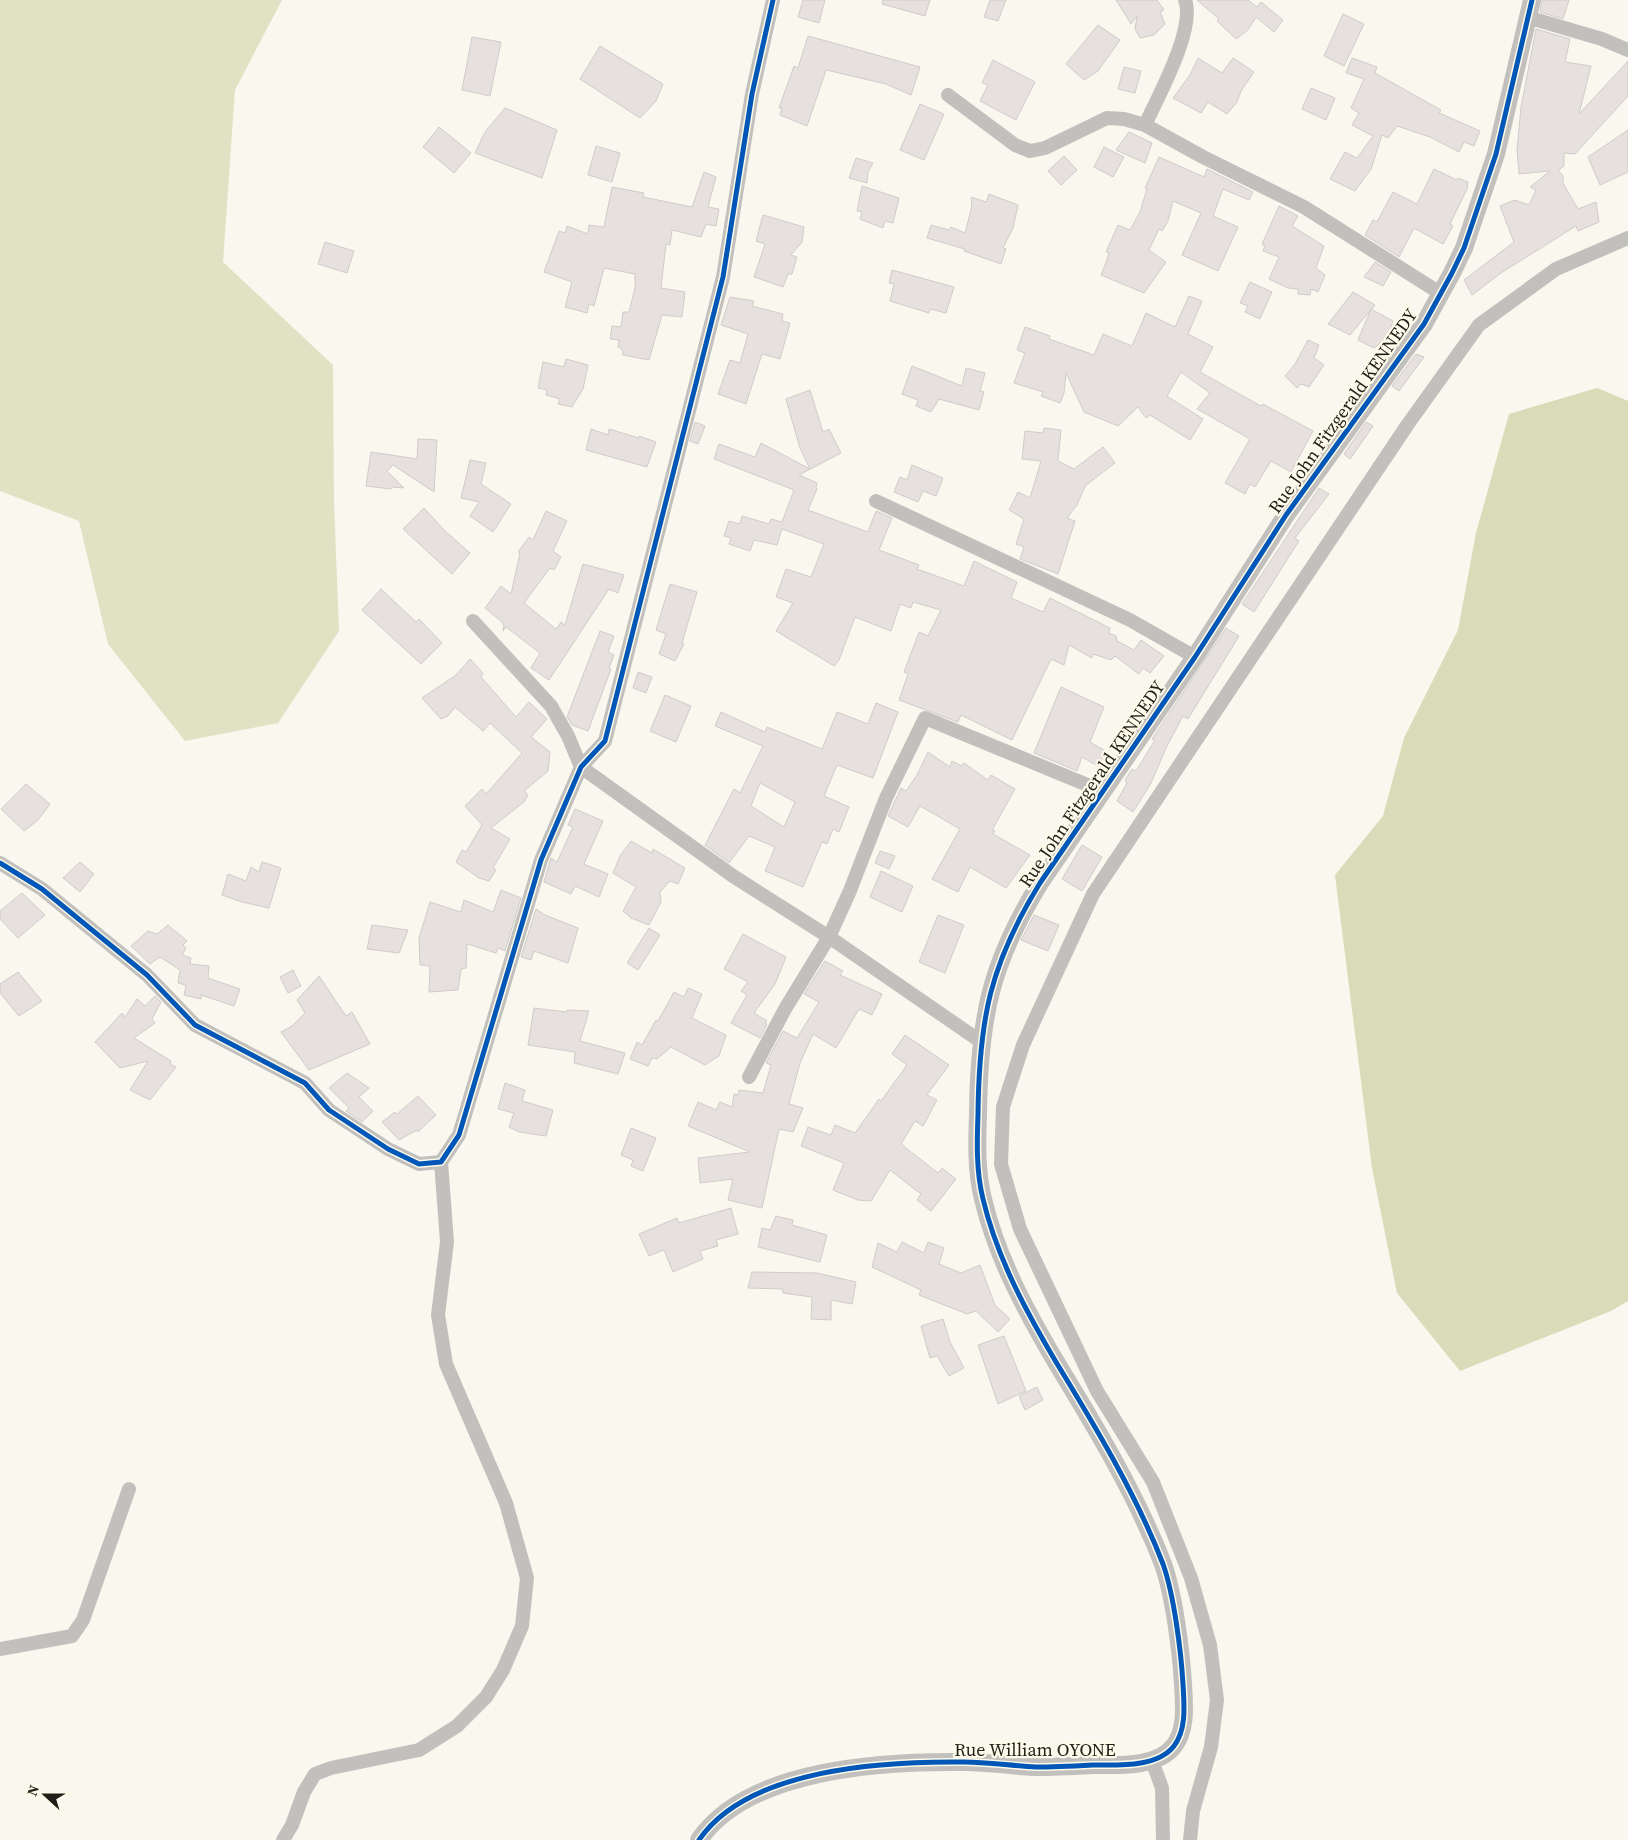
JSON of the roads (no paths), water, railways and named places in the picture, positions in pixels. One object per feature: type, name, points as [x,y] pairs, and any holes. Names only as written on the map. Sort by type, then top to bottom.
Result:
[{"type":"street","points":[[284,1840],[304,1792],[315,1774],[331,1768],[419,1750],[457,1726],[486,1697],[503,1670],[522,1626],[527,1578],[506,1503],[446,1364],[438,1315],[447,1242],[441,1162],[459,1135],[541,860],[581,767],[605,741],[723,276],[752,94],[772,0]]},
{"type":"street","points":[[1146,125],[1174,62],[1186,23],[1185,0]]},
{"type":"street","name":"Rue John Fitzgerald KENNEDY","points":[[1152,1761],[1173,1748],[1183,1726],[1181,1654],[1164,1568],[1116,1465],[1023,1304],[992,1232],[982,1198],[978,1166],[978,1070],[980,1041],[995,974],[1020,917],[1102,791],[1195,657],[1286,515],[1424,324],[1464,248],[1496,154],[1532,0]]},
{"type":"street","points":[[1528,17],[1602,39],[1628,50]]},
{"type":"street","points":[[948,95],[1015,144],[1030,151],[1045,148],[1107,118],[1124,118],[1146,125],[1203,157],[1304,207],[1440,293]]},
{"type":"street","points":[[1190,1840],[1193,1811],[1211,1747],[1217,1700],[1210,1645],[1190,1578],[1153,1482],[1097,1391],[1020,1229],[1001,1164],[1003,1107],[1023,1045],[1093,894],[1408,424],[1480,325],[1556,269],[1628,238]]},
{"type":"street","points":[[876,501],[1130,620],[1195,657]]},
{"type":"street","points":[[473,621],[551,706],[568,736],[581,767],[733,876],[828,937],[980,1041]]},
{"type":"street","points":[[749,1077],[785,1009],[828,937],[849,892],[886,798],[926,718],[1102,791]]},
{"type":"street","points":[[0,863],[42,889],[147,975],[195,1025],[305,1083],[329,1110],[388,1149],[419,1164],[441,1162]]},
{"type":"street","points":[[0,1649],[72,1636],[83,1620],[129,1488]]},
{"type":"street","points":[[1152,1761],[1162,1788],[1163,1840]]},
{"type":"street","name":"Rue William OYONE","points":[[699,1840],[706,1830],[729,1808],[758,1792],[823,1774],[912,1764],[965,1762],[1056,1766],[1116,1765],[1152,1761]]}]
